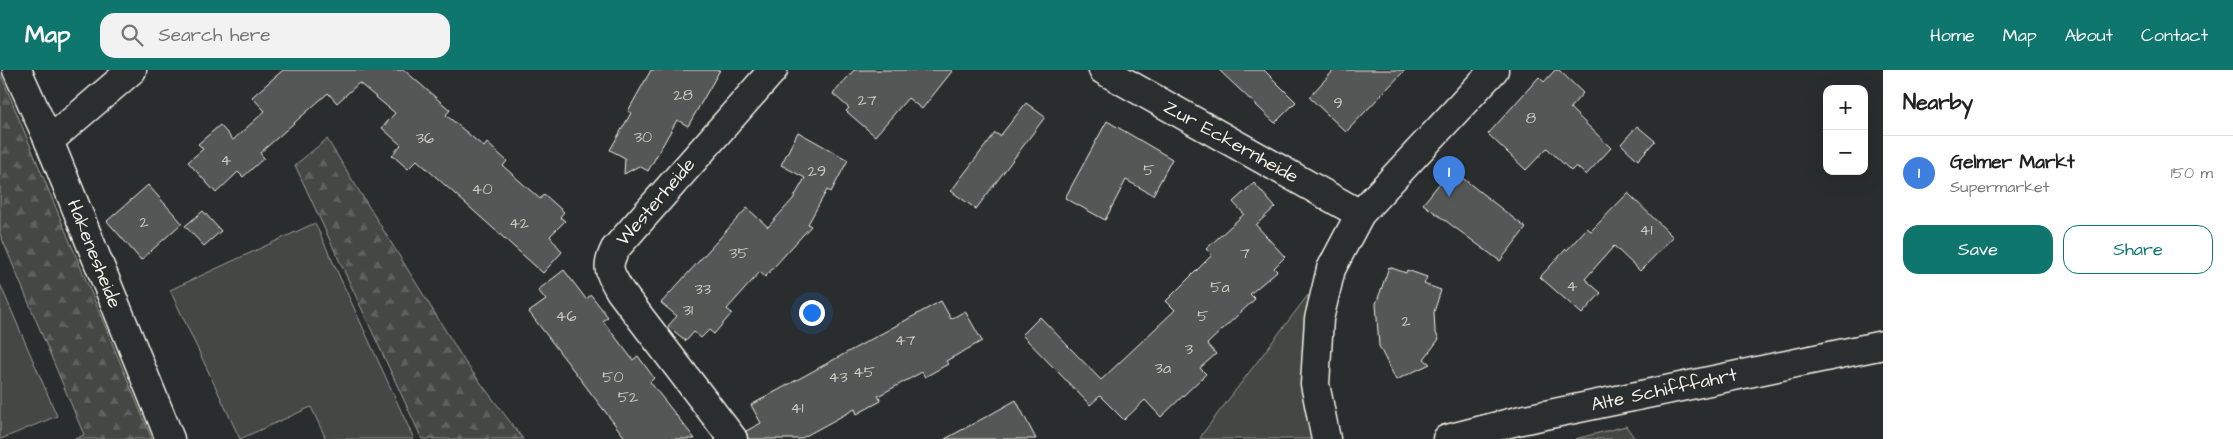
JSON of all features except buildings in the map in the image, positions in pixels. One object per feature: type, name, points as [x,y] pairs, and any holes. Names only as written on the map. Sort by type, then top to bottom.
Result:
[{"type":"street","name":"Hakenesheide","points":[[17,70],[49,141],[170,439]]},
{"type":"street","points":[[49,141],[132,70]]},
{"type":"street","name":"Westerheide","points":[[733,439],[620,291],[610,274],[608,262],[615,249],[773,70]]},
{"type":"street","name":"Zur Eckernheide","points":[[1103,70],[1360,214]]},
{"type":"street","points":[[1326,439],[1315,384],[1319,319],[1331,269],[1360,214],[1494,70]]},
{"type":"street","name":"Alte Schifffahrt","points":[[1447,439],[1521,420],[1883,344]]},
{"type":"green space","points":[[0,73],[152,439],[75,439],[84,435],[0,234]]},
{"type":"green space","points":[[327,139],[465,362],[523,439],[422,439],[295,165]]},
{"type":"green space","points":[[315,223],[414,439],[326,439],[311,407],[240,439],[170,290]]},
{"type":"green space","points":[[0,284],[57,416],[1,439],[0,439]]},
{"type":"green space","points":[[1308,295],[1311,439],[1200,439],[1203,433]]},
{"type":"green space","points":[[1626,426],[1635,439],[1575,439]]},
{"type":"place","name":"Gelmer Markt","points":[[1449,197]]}]
